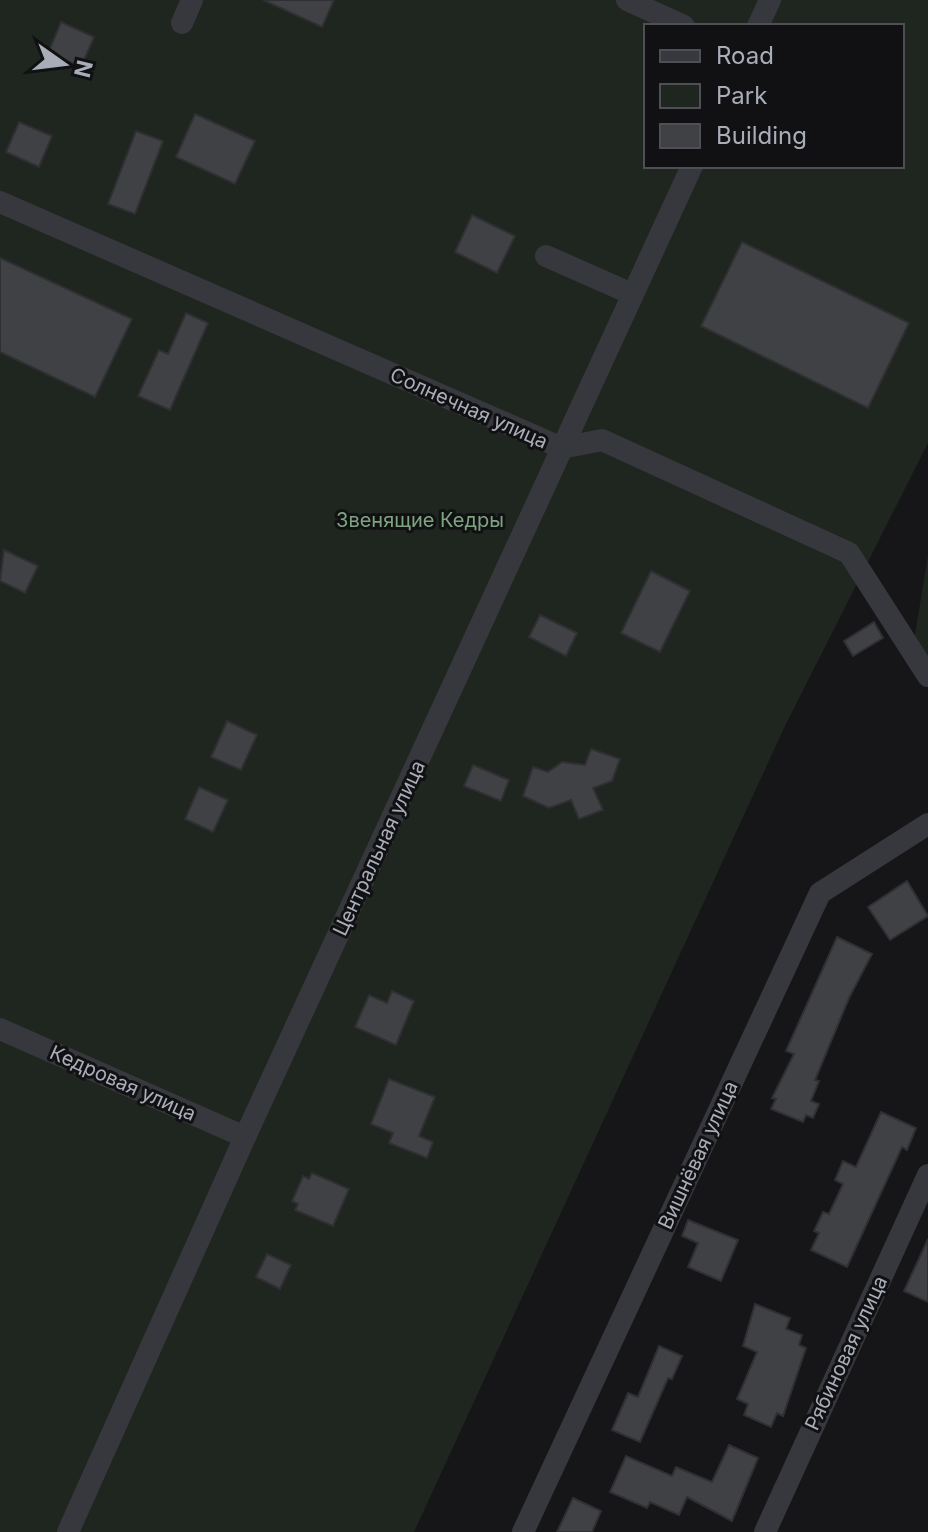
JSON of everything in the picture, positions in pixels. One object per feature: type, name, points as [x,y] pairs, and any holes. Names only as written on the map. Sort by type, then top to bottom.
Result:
[{"type":"street","points":[[182,23],[192,0]]},
{"type":"street","points":[[627,0],[680,24]]},
{"type":"street","points":[[759,24],[770,0]]},
{"type":"street","name":"Центральная улица","points":[[68,1532],[245,1137],[691,168]]},
{"type":"street","name":"Солнечная улица","points":[[0,202],[562,448],[602,440],[849,553],[928,676]]},
{"type":"street","points":[[546,256],[632,294]]},
{"type":"street","name":"Вишнёвая улица","points":[[523,1532],[820,893],[928,824]]},
{"type":"street","name":"Кедровая улица","points":[[0,1029],[245,1137]]},
{"type":"street","name":"Рябиновая улица","points":[[765,1532],[928,1175]]},
{"type":"green space","name":"Звенящие Кедры","points":[[0,0],[928,0],[928,443],[785,726],[414,1532],[0,1532]]},
{"type":"green space","points":[[928,555],[928,658],[911,659]]},
{"type":"building","points":[[263,0],[334,0],[322,27]]},
{"type":"building","points":[[61,22],[94,37],[81,67],[48,53]]},
{"type":"building","points":[[195,114],[255,141],[235,184],[176,157]]},
{"type":"building","points":[[19,122],[52,136],[39,167],[6,152]]},
{"type":"building","points":[[136,131],[163,141],[135,214],[108,204]]},
{"type":"building","points":[[472,215],[515,236],[497,273],[455,252]]},
{"type":"building","points":[[742,242],[909,323],[868,408],[701,326]]},
{"type":"building","points":[[0,258],[132,319],[95,397],[0,352]]},
{"type":"building","points":[[186,313],[208,323],[170,410],[138,396],[159,350],[168,354]]},
{"type":"building","points":[[4,550],[38,566],[25,593],[0,581]]},
{"type":"building","points":[[651,571],[690,591],[660,652],[621,633]]},
{"type":"building","points":[[540,615],[577,633],[566,656],[529,637]]},
{"type":"building","points":[[874,622],[883,638],[853,656],[844,641]]},
{"type":"building","points":[[227,721],[257,735],[241,770],[211,757]]},
{"type":"building","points":[[591,749],[620,759],[612,781],[593,788],[603,810],[579,819],[571,800],[549,808],[523,796],[533,767],[548,772],[562,762],[585,765]]},
{"type":"building","points":[[473,765],[509,780],[501,801],[464,786]]},
{"type":"building","points":[[199,787],[228,800],[213,832],[185,819]]},
{"type":"building","points":[[907,881],[928,916],[890,940],[868,907]]},
{"type":"building","points":[[837,937],[872,954],[849,998],[815,1080],[819,1081],[811,1101],[819,1104],[813,1118],[806,1115],[803,1122],[771,1109],[776,1099],[772,1098],[794,1054],[786,1051]]},
{"type":"building","points":[[392,991],[414,1001],[396,1045],[355,1027],[369,995],[387,1003]]},
{"type":"building","points":[[389,1079],[435,1097],[419,1136],[433,1142],[427,1158],[389,1143],[393,1133],[371,1124]]},
{"type":"building","points":[[881,1112],[916,1128],[907,1150],[902,1147],[847,1267],[811,1250],[819,1233],[814,1231],[823,1212],[829,1214],[843,1184],[835,1180],[843,1161],[856,1167]]},
{"type":"building","points":[[312,1173],[349,1189],[333,1226],[295,1210],[298,1204],[292,1201],[303,1176],[309,1179]]},
{"type":"building","points":[[688,1220],[738,1240],[721,1281],[688,1267],[698,1243],[682,1236]]},
{"type":"building","points":[[928,1239],[928,1302],[904,1291]]},
{"type":"building","points":[[267,1254],[291,1265],[280,1289],[256,1277]]},
{"type":"building","points":[[755,1304],[790,1318],[786,1329],[802,1335],[799,1345],[806,1348],[783,1416],[777,1413],[771,1427],[744,1415],[748,1404],[737,1399],[757,1352],[743,1346]]},
{"type":"building","points":[[659,1346],[682,1356],[672,1379],[668,1378],[640,1442],[612,1430],[628,1393],[638,1397]]},
{"type":"building","points":[[729,1445],[758,1458],[732,1521],[687,1497],[679,1515],[650,1502],[647,1508],[610,1492],[626,1456],[672,1476],[676,1467],[712,1482]]},
{"type":"building","points":[[573,1498],[601,1511],[592,1532],[557,1532]]}]
